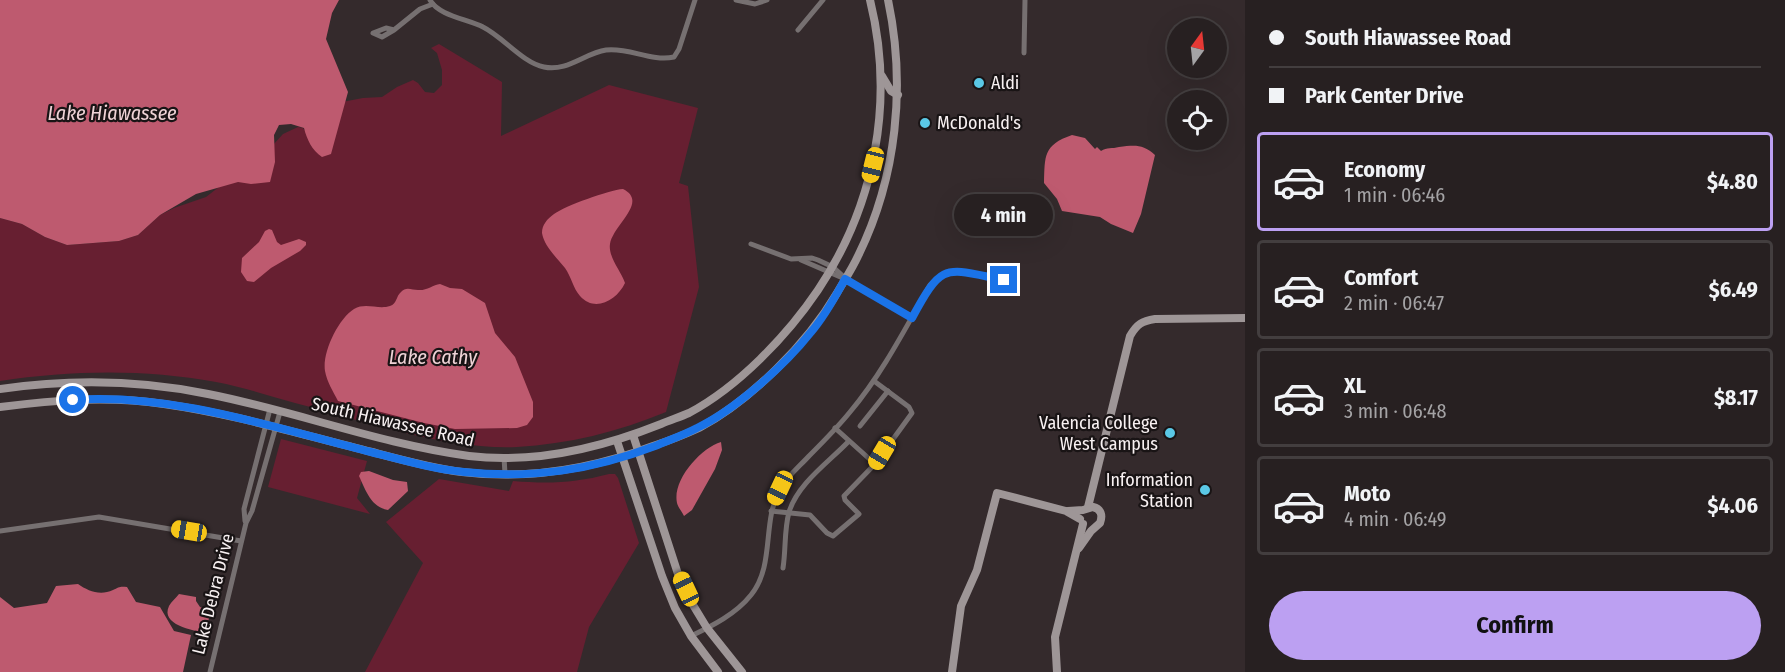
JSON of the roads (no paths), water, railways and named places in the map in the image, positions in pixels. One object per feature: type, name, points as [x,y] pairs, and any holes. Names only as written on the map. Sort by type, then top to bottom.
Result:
[{"type":"street","points":[[394,30],[432,2],[440,10],[484,27],[532,62],[543,67],[566,66],[614,49],[665,59],[674,57],[679,49],[695,0]]},
{"type":"street","points":[[736,0],[755,4],[767,0]]},
{"type":"street","points":[[798,30],[823,0]]},
{"type":"street","name":"South Hiawassee Road","points":[[0,388],[79,382],[128,384],[206,393],[442,451],[472,456],[504,457],[579,450],[617,441],[688,413],[740,376],[790,329],[831,270],[855,222],[866,194],[873,165],[881,105],[877,36],[870,0]]},
{"type":"street","name":"South Hiawassee Road","points":[[0,407],[92,398],[187,408],[424,465],[462,472],[505,474],[544,474],[587,467],[621,458],[699,428],[761,383],[812,332],[845,279],[868,233],[884,187],[893,143],[898,95],[895,38],[888,0]]},
{"type":"street","points":[[1024,53],[1025,0]]},
{"type":"street","points":[[880,69],[886,84],[898,95]]},
{"type":"street","points":[[751,244],[782,257],[801,260],[812,258],[912,318]]},
{"type":"street","points":[[691,636],[742,605],[753,593],[766,559],[771,511],[780,488],[835,429],[874,381],[930,285],[938,277],[948,272],[958,271],[1004,280]]},
{"type":"street","points":[[1057,672],[1055,638],[1077,552],[1083,515],[1130,336],[1142,321],[1245,318]]},
{"type":"street","points":[[771,511],[810,515],[827,533],[836,535],[859,514],[844,496],[875,464],[912,413],[909,407],[874,381]]},
{"type":"street","points":[[860,426],[888,391]]},
{"type":"street","name":"Lake Debra Drive","points":[[246,522],[244,509],[270,409]]},
{"type":"street","name":"Lake Debra Drive","points":[[210,672],[246,522],[252,511],[280,412]]},
{"type":"street","points":[[835,429],[875,464]]},
{"type":"street","points":[[633,435],[678,574],[707,628],[742,672]]},
{"type":"street","points":[[617,441],[675,608],[691,636],[718,672]]},
{"type":"street","points":[[783,568],[784,540],[789,513],[798,494],[804,485],[849,441]]},
{"type":"street","points":[[504,457],[505,474]]},
{"type":"street","points":[[251,477],[261,480]]},
{"type":"street","points":[[1077,552],[1102,520],[1094,480]]},
{"type":"street","points":[[952,672],[961,606],[977,570],[997,493],[1083,515],[1098,509]]},
{"type":"street","points":[[1083,515],[1094,528]]},
{"type":"street","points":[[0,531],[101,517],[241,541]]},
{"type":"water","name":"Lake Hiawassee","points":[[0,0],[339,0],[332,13],[326,39],[348,92],[331,154],[322,157],[318,154],[310,144],[304,128],[291,124],[279,125],[274,135],[275,162],[270,182],[251,184],[238,182],[196,194],[160,215],[138,235],[119,241],[67,245],[45,237],[22,224],[0,218]]},
{"type":"water","points":[[1072,135],[1085,138],[1095,149],[1097,147],[1101,151],[1134,146],[1143,147],[1155,155],[1141,214],[1133,233],[1100,217],[1062,211],[1057,199],[1044,183],[1046,159],[1051,147]]},
{"type":"water","points":[[623,189],[630,194],[631,207],[612,237],[610,249],[625,283],[617,295],[611,299],[592,304],[580,296],[567,271],[545,243],[543,227],[551,216],[567,207],[598,195]]},
{"type":"water","points":[[269,229],[281,245],[299,239],[306,242],[306,245],[254,282],[247,281],[241,272],[242,258]]},
{"type":"water","name":"Lake Cathy","points":[[440,284],[462,289],[485,303],[495,333],[515,357],[533,402],[533,417],[527,425],[517,428],[455,429],[338,401],[327,379],[325,364],[332,337],[342,320],[358,307],[392,305],[405,289],[421,290]]},
{"type":"water","points":[[721,442],[722,450],[715,469],[692,510],[684,516],[678,505],[677,494],[683,475],[705,451]]},
{"type":"water","points":[[369,471],[393,480],[407,482],[408,491],[388,510],[377,506],[370,498],[359,476],[361,472]]},
{"type":"water","points":[[78,584],[99,593],[127,587],[136,602],[160,607],[174,631],[191,635],[183,672],[0,672],[0,597],[14,608],[47,603],[56,586]]},
{"type":"water","points":[[179,594],[196,597],[200,607],[211,611],[205,633],[179,626],[169,618],[167,612],[169,606]]},
{"type":"place","name":"Aldi","points":[[979,83]]},
{"type":"place","name":"McDonald's","points":[[925,123]]},
{"type":"place","name":"Valencia College West Campus","points":[[1170,433]]},
{"type":"place","name":"Information Station","points":[[1205,490]]}]
